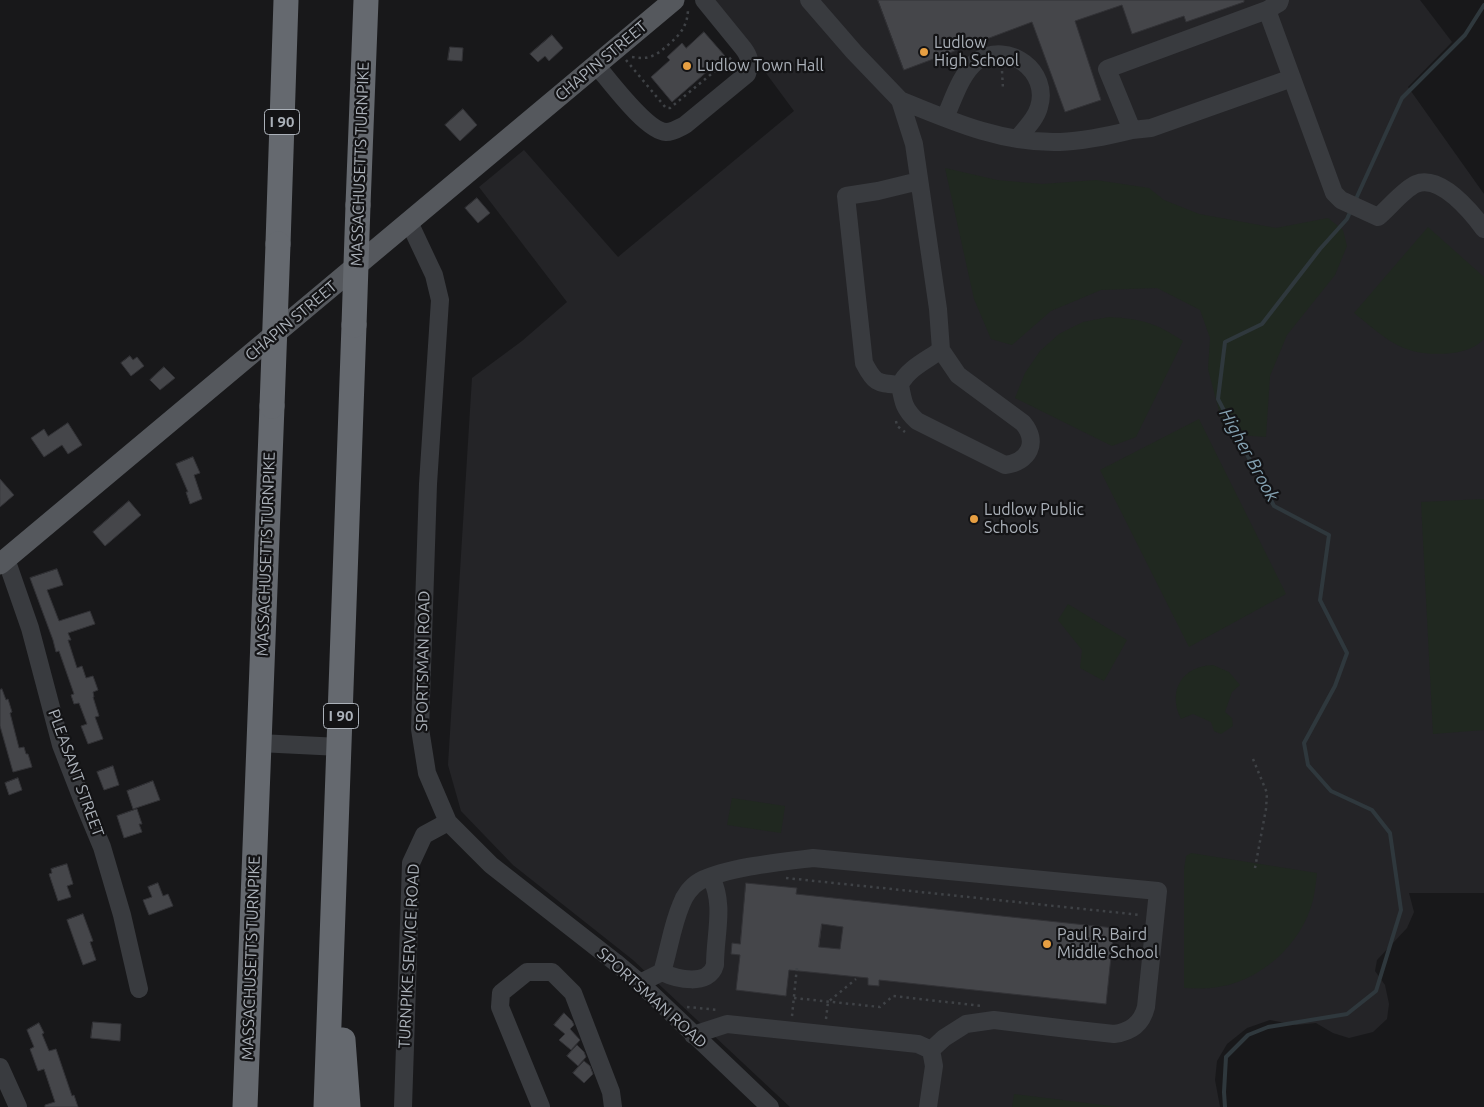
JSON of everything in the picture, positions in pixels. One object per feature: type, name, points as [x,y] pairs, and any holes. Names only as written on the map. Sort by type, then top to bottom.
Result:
[{"type":"highway","name":"MASSACHUSETTS TURNPIKE","points":[[244,1107],[286,0]]},
{"type":"highway","name":"MASSACHUSETTS TURNPIKE","points":[[326,1107],[366,0]]},
{"type":"highway","points":[[337,825],[344,1054],[348,1107]]},
{"type":"main road","name":"CHAPIN STREET","points":[[3,562],[674,0]]},
{"type":"street","points":[[809,0],[854,52],[900,100],[945,118],[999,136],[1017,139],[1060,142],[1098,138],[1132,130],[1151,128],[1292,78]]},
{"type":"street","points":[[596,65],[646,123],[666,132],[685,125],[747,74],[750,65],[749,55],[699,4]]},
{"type":"street","points":[[1132,130],[1107,69],[1274,5],[1292,78],[1334,193],[1341,200],[1378,217],[1406,191],[1417,184],[1428,183],[1440,187],[1458,198],[1484,229]]},
{"type":"street","points":[[945,118],[968,70],[977,62],[989,56],[1002,54],[1014,56],[1025,62],[1034,72],[1040,83],[1041,96],[1039,108],[1032,121],[1017,139]]},
{"type":"street","points":[[900,100],[914,144],[938,309],[940,350],[958,376],[1023,423],[1029,430],[1031,442],[1028,453],[1020,461],[1005,465],[917,421],[906,411],[900,385],[903,378],[940,350]]},
{"type":"street","points":[[900,385],[884,384],[872,379],[864,363],[846,196],[878,192],[919,181]]},
{"type":"street","name":"SPORTSMAN ROAD","points":[[410,222],[434,275],[440,300],[428,484],[420,729],[427,773],[448,822],[491,865],[640,983],[770,1107]]},
{"type":"street","name":"PLEASANT STREET","points":[[3,562],[30,628],[62,745],[102,847],[122,914],[139,989]]},
{"type":"street","points":[[259,743],[340,746]]},
{"type":"street","name":"TURNPIKE SERVICE ROAD","points":[[403,1107],[411,863],[424,835],[448,822]]},
{"type":"street","points":[[640,983],[662,972],[681,904],[687,892],[698,882],[720,874],[773,863],[813,858],[1158,891],[1146,1007],[1140,1021],[1135,1026],[1129,1030],[1114,1034],[994,1020],[966,1024],[944,1038],[931,1050]]},
{"type":"street","points":[[662,972],[671,976],[699,979],[706,977],[712,972],[715,965],[719,901],[717,888],[711,877]]},
{"type":"street","points":[[541,1107],[500,1007],[501,993],[527,972],[552,972],[573,993],[611,1092],[613,1107]]},
{"type":"street","points":[[693,1035],[727,1024],[918,1044],[931,1050]]},
{"type":"street","points":[[928,1107],[934,1066],[931,1050]]},
{"type":"street","points":[[0,1067],[18,1107]]},
{"type":"path","points":[[699,4],[688,7],[686,24],[681,34],[658,53],[651,57],[628,56],[625,59],[666,108],[670,108],[732,58],[732,52]]},
{"type":"path","points":[[895,419],[897,426],[908,433]]},
{"type":"path","points":[[1253,759],[1267,793],[1266,809],[1255,868]]},
{"type":"path","points":[[777,877],[1142,915],[1143,920]]},
{"type":"path","points":[[792,1017],[797,967]]},
{"type":"path","points":[[826,1021],[828,1002],[856,979]]},
{"type":"path","points":[[794,998],[880,1008],[893,996],[989,1006]]},
{"type":"shaded area","name":"Ludlow Public Schools","points":[[712,0],[1420,0],[1452,42],[1408,87],[1484,194],[1484,893],[1409,893],[1414,912],[1407,928],[1377,960],[1375,971],[1385,985],[1389,1004],[1387,1019],[1373,1032],[1349,1038],[1333,1033],[1316,1023],[1296,1025],[1270,1020],[1247,1028],[1227,1044],[1217,1061],[1215,1080],[1220,1107],[790,1107],[633,960],[513,865],[461,811],[448,765],[472,378],[522,341],[567,302],[479,187],[524,150],[618,257],[794,111]]},
{"type":"shaded area","points":[[945,168],[997,180],[1042,184],[1096,180],[1149,188],[1164,200],[1199,214],[1276,228],[1328,218],[1343,230],[1347,246],[1335,275],[1287,335],[1270,376],[1266,437],[1225,434],[1208,369],[1210,338],[1200,310],[1157,288],[1101,290],[1051,311],[1012,345],[991,339],[974,299]]},
{"type":"shaded area","points":[[1428,227],[1484,277],[1484,339],[1474,347],[1461,352],[1435,354],[1409,350],[1377,332],[1354,313]]},
{"type":"shaded area","points":[[1109,317],[1148,323],[1165,330],[1183,341],[1136,437],[1112,446],[1015,398],[1025,373],[1040,351],[1059,334],[1083,322]]},
{"type":"shaded area","points":[[1199,419],[1286,594],[1189,647],[1100,470]]},
{"type":"shaded area","points":[[1484,499],[1484,730],[1433,734],[1421,502]]},
{"type":"shaded area","points":[[1068,604],[1127,640],[1104,681],[1080,668],[1082,650],[1058,620]]},
{"type":"shaded area","points":[[1213,665],[1229,672],[1240,685],[1232,692],[1225,712],[1232,718],[1233,726],[1221,734],[1214,731],[1211,722],[1193,714],[1181,719],[1177,709],[1177,690],[1180,682],[1193,670],[1202,666]]},
{"type":"shaded area","points":[[732,798],[785,806],[781,833],[727,825]]},
{"type":"shaded area","points":[[1191,853],[1317,873],[1313,900],[1307,917],[1288,947],[1261,970],[1245,979],[1228,985],[1208,988],[1184,988],[1184,869],[1186,856]]},
{"type":"shaded area","points":[[1014,1094],[1119,1107],[1012,1107]]},
{"type":"building","name":"Ludlow High School","points":[[878,0],[1244,0],[1244,2],[1186,22],[1184,16],[1132,34],[1122,5],[1075,21],[1101,100],[1065,112],[1032,22],[904,70]]},
{"type":"building","points":[[704,32],[725,56],[672,102],[651,77],[670,60],[667,57],[682,43],[686,48]]},
{"type":"building","points":[[552,35],[563,48],[549,61],[545,56],[538,62],[530,54]]},
{"type":"building","points":[[450,47],[463,48],[462,61],[448,60]]},
{"type":"building","points":[[463,109],[477,125],[460,141],[445,125]]},
{"type":"building","points":[[477,198],[490,213],[478,223],[465,208]]},
{"type":"building","points":[[130,356],[133,360],[137,357],[144,366],[131,376],[121,363]]},
{"type":"building","points":[[164,367],[175,378],[160,390],[150,380]]},
{"type":"building","points":[[68,423],[82,445],[68,454],[62,445],[44,457],[31,438],[44,429],[48,436]]},
{"type":"building","points":[[193,457],[200,473],[194,475],[202,499],[190,504],[186,492],[188,492],[176,464]]},
{"type":"building","points":[[0,479],[14,495],[0,507]]},
{"type":"building","points":[[129,501],[141,515],[105,546],[93,532]]},
{"type":"building","points":[[57,569],[63,585],[47,590],[59,621],[90,611],[95,624],[68,633],[71,640],[68,640],[77,668],[82,666],[86,678],[93,676],[98,690],[93,692],[99,716],[95,717],[103,739],[88,744],[81,726],[87,724],[79,703],[74,704],[71,695],[74,694],[59,651],[56,652],[30,578]]},
{"type":"building","points":[[2,689],[6,700],[8,699],[12,712],[10,713],[19,748],[24,747],[32,767],[13,772],[0,726],[0,690]]},
{"type":"building","points":[[113,766],[119,785],[104,790],[97,772]]},
{"type":"building","points":[[18,778],[22,790],[9,795],[5,783]]},
{"type":"building","points":[[153,781],[160,800],[133,809],[127,791]]},
{"type":"building","points":[[137,809],[142,824],[139,824],[142,832],[124,838],[117,816]]},
{"type":"building","points":[[67,864],[73,884],[67,886],[71,897],[58,901],[49,874],[52,873],[51,869]]},
{"type":"building","points":[[158,883],[163,896],[168,894],[173,906],[149,915],[143,900],[152,897],[148,887]]},
{"type":"building","name":"Paul R. Baird Middle School","points":[[746,883],[797,888],[796,894],[1114,928],[1106,1004],[879,980],[879,986],[868,985],[868,978],[789,970],[786,996],[736,990],[740,955],[731,954],[732,943],[740,944]],"holes":[[[822,924],[843,927],[840,949],[819,947]]]},
{"type":"building","points":[[83,914],[93,941],[90,942],[96,960],[83,965],[67,920]]},
{"type":"building","points":[[564,1013],[574,1025],[570,1029],[580,1040],[571,1050],[559,1040],[565,1034],[554,1025]]},
{"type":"building","points":[[93,1022],[121,1024],[120,1041],[91,1038]]},
{"type":"building","points":[[39,1023],[49,1051],[56,1049],[72,1096],[74,1095],[78,1107],[45,1107],[45,1105],[55,1102],[44,1069],[38,1071],[30,1049],[34,1047],[27,1030]]},
{"type":"building","points":[[577,1045],[586,1057],[578,1066],[567,1056]]},
{"type":"building","points":[[584,1061],[590,1066],[593,1074],[584,1083],[573,1073]]},
{"type":"waterway","name":"Higher Brook","points":[[1355,201],[1402,98],[1465,35],[1484,5]]},
{"type":"waterway","name":"Higher Brook","points":[[1225,1107],[1226,1057],[1248,1035],[1268,1027],[1347,1014],[1376,991],[1401,910],[1390,833],[1372,810],[1331,791],[1308,765],[1304,743],[1335,686],[1347,653],[1320,600],[1329,535],[1274,506],[1218,399],[1225,342],[1262,324],[1320,249],[1347,219],[1351,210]]},
{"type":"place","name":"Ludlow High School","points":[[924,52]]},
{"type":"place","name":"Ludlow Town Hall","points":[[687,66]]},
{"type":"place","name":"Ludlow Public Schools","points":[[974,519]]},
{"type":"place","name":"Paul R. Baird Middle School","points":[[1047,944]]}]
